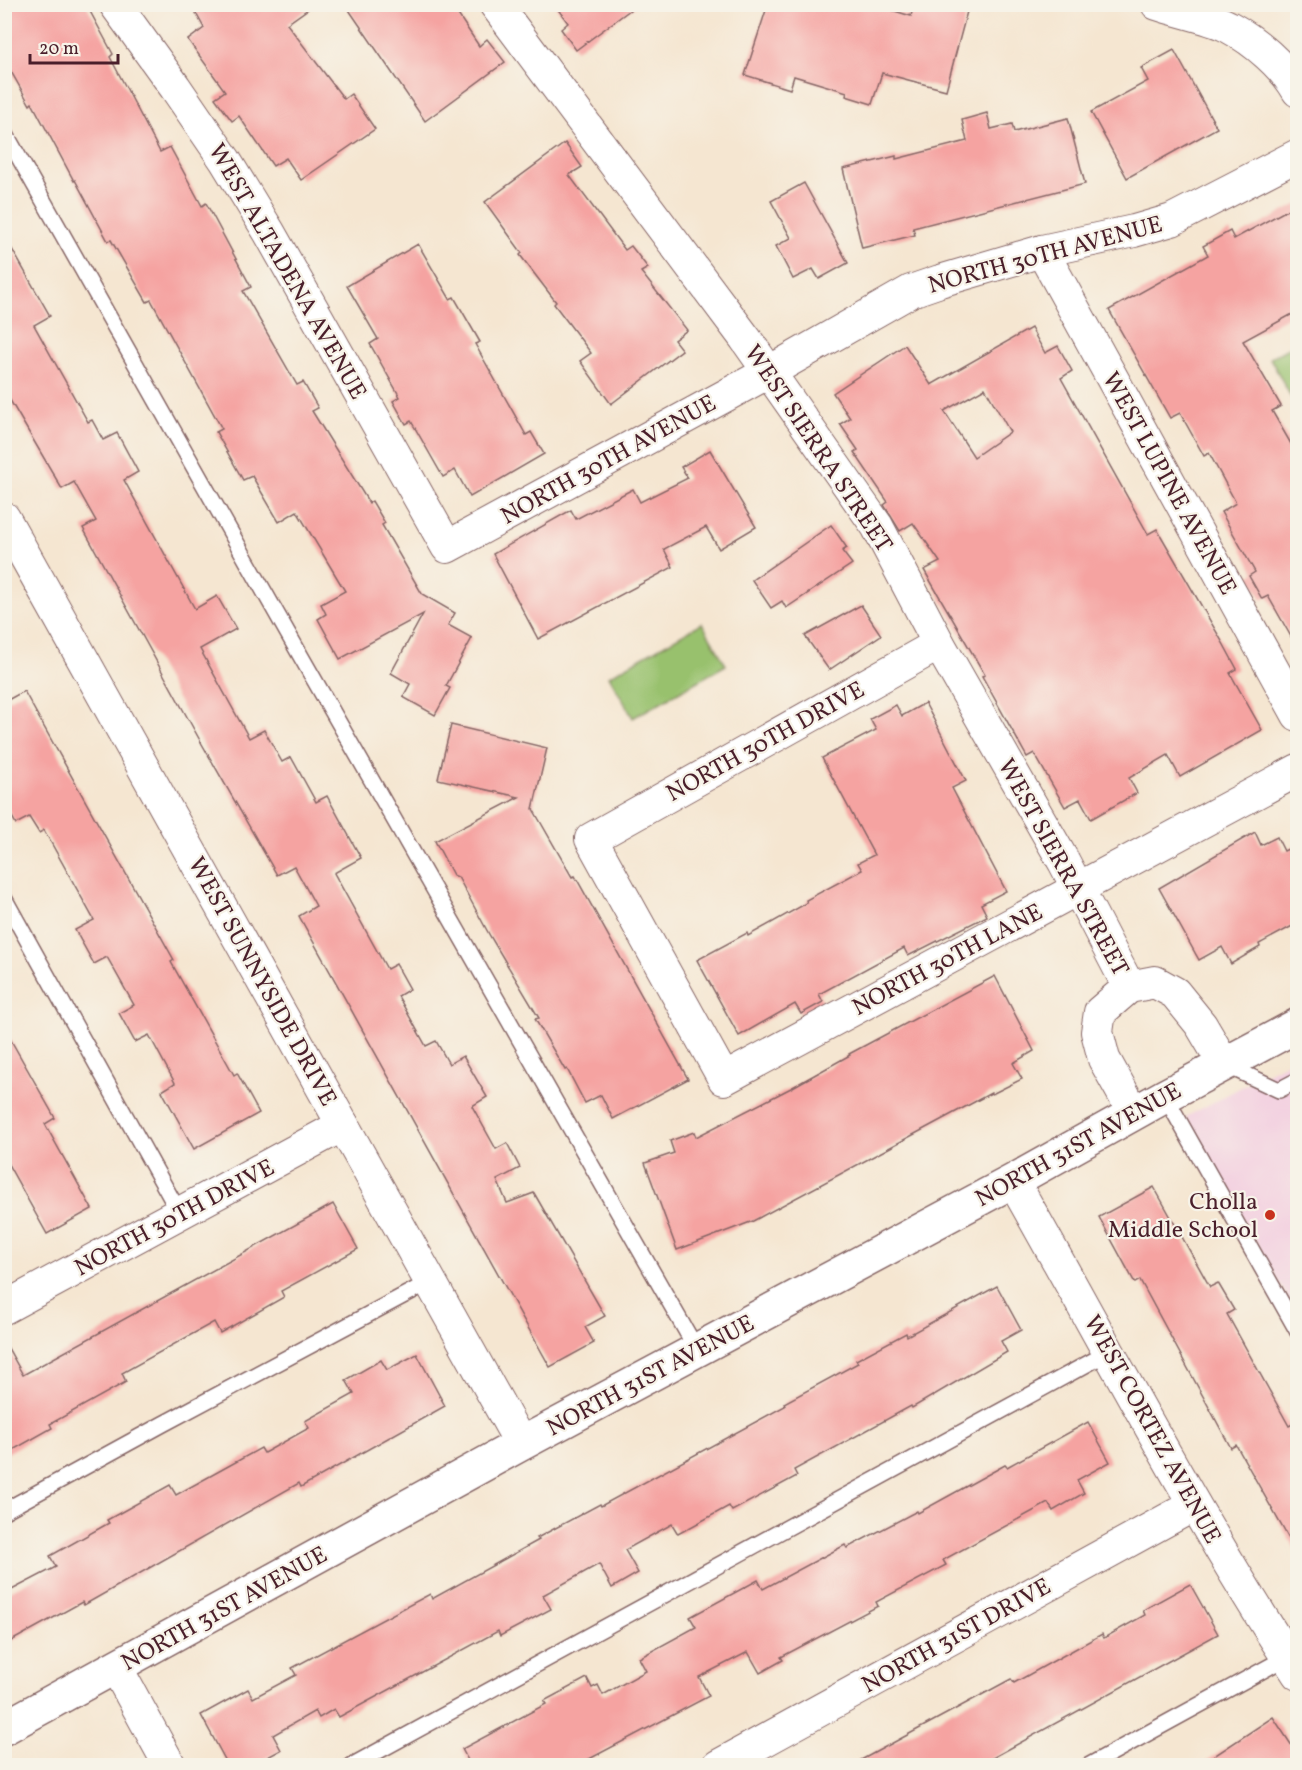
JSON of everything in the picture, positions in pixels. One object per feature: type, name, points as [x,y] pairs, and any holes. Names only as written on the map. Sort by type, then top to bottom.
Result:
[{"type":"street","name":"WEST ALTADENA AVENUE","points":[[115,4],[225,160],[263,222],[447,547]]},
{"type":"street","name":"WEST SIERRA STREET","points":[[495,4],[769,372],[877,526],[939,644],[1078,889],[1129,987]]},
{"type":"street","points":[[1157,4],[1228,26],[1263,51],[1293,82],[1298,91]]},
{"type":"street","name":"NORTH 30TH AVENUE","points":[[447,547],[769,372],[911,291],[1042,251],[1134,231],[1172,219],[1298,155]]},
{"type":"street","name":"WEST LUPINE AVENUE","points":[[1042,251],[1298,715]]},
{"type":"street","name":"WEST SUNNYSIDE DRIVE","points":[[4,518],[521,1444]]},
{"type":"street","name":"NORTH 30TH DRIVE","points":[[724,1079],[591,839],[939,644]]},
{"type":"street","name":"NORTH 30TH LANE","points":[[724,1079],[1298,770]]},
{"type":"street","name":"WEST SIERRA STREET","points":[[1134,1113],[1105,1063],[1097,1032],[1100,1012],[1129,987],[1155,982],[1175,993],[1201,1025],[1224,1064]]},
{"type":"street","name":"NORTH 31ST AVENUE","points":[[4,1728],[521,1444],[1013,1181],[1298,1025]]},
{"type":"street","name":"NORTH 30TH DRIVE","points":[[7,1301],[180,1214],[343,1125]]},
{"type":"street","name":"WEST CORTEZ AVENUE","points":[[1013,1181],[1194,1505],[1292,1666]]},
{"type":"street","name":"NORTH 31ST DRIVE","points":[[718,1766],[1194,1505]]},
{"type":"street","points":[[116,1667],[170,1766]]},
{"type":"lane","points":[[4,131],[697,1350]]},
{"type":"lane","points":[[4,898],[180,1214]]},
{"type":"lane","points":[[1224,1064],[1279,1090],[1298,1080]]},
{"type":"lane","points":[[1165,1096],[1298,1332]]},
{"type":"lane","points":[[4,1511],[431,1281]]},
{"type":"lane","points":[[351,1766],[1109,1352]]},
{"type":"lane","points":[[1088,1766],[1292,1666]]},
{"type":"shaded area","name":"Cholla Middle School","points":[[1297,1057],[1297,1314],[1186,1117]]},
{"type":"green space","points":[[1297,343],[1297,408],[1270,358]]},
{"type":"green space","points":[[702,623],[726,665],[633,718],[609,676]]},
{"type":"building","points":[[4,4],[86,4],[113,54],[110,57],[160,152],[170,147],[202,206],[206,203],[251,287],[243,291],[297,385],[303,382],[318,408],[312,411],[369,503],[372,501],[385,523],[382,525],[422,594],[455,613],[448,625],[472,638],[446,686],[450,688],[435,715],[403,697],[410,684],[391,673],[423,614],[340,659],[318,619],[326,614],[321,604],[345,591],[297,511],[279,522],[252,476],[243,480],[216,432],[222,429],[151,300],[147,302],[111,240],[108,241],[32,103],[30,105],[4,59]]},
{"type":"building","points":[[191,4],[315,4],[287,24],[344,99],[351,94],[375,129],[301,180],[286,158],[273,166],[239,116],[232,121],[215,98],[225,91],[188,40],[204,28]]},
{"type":"building","points":[[345,4],[451,4],[479,46],[487,39],[505,62],[425,121]]},
{"type":"building","points":[[554,4],[638,4],[576,50],[561,29],[568,23]]},
{"type":"building","points":[[768,4],[872,4],[911,16],[914,4],[969,4],[946,90],[882,73],[872,104],[846,96],[847,92],[794,76],[790,89],[745,75]]},
{"type":"building","points":[[1174,50],[1217,128],[1127,178],[1091,112],[1148,81],[1141,68]]},
{"type":"building","points":[[987,113],[991,129],[1012,124],[1014,132],[1068,118],[1085,184],[913,228],[915,235],[862,248],[843,169],[896,156],[896,159],[967,141],[962,120]]},
{"type":"building","points":[[565,143],[582,167],[569,175],[625,250],[631,246],[648,268],[641,272],[687,330],[674,340],[682,350],[611,404],[580,361],[591,353],[554,304],[556,302],[520,255],[522,253],[485,202]]},
{"type":"building","points":[[804,183],[848,263],[819,279],[813,269],[793,279],[776,246],[791,238],[771,201]]},
{"type":"building","points":[[1298,204],[1298,311],[1243,341],[1281,406],[1272,411],[1298,456],[1298,649],[1268,596],[1262,599],[1249,576],[1255,572],[1221,512],[1236,503],[1209,453],[1204,456],[1180,413],[1170,418],[1109,310],[1208,255],[1203,246],[1230,231],[1234,239]]},
{"type":"building","points":[[4,235],[50,316],[34,325],[88,422],[92,420],[103,440],[117,433],[138,472],[124,480],[195,609],[217,596],[236,629],[200,649],[249,738],[264,730],[282,762],[291,757],[316,802],[327,796],[361,858],[334,873],[387,969],[396,964],[410,989],[398,996],[426,1046],[436,1041],[449,1064],[463,1056],[487,1097],[472,1106],[496,1149],[507,1143],[520,1168],[497,1180],[507,1203],[534,1193],[605,1316],[585,1327],[594,1343],[550,1367],[299,916],[316,906],[294,866],[277,875],[83,528],[96,521],[74,482],[62,489],[4,390]]},
{"type":"building","points":[[418,244],[450,299],[454,297],[480,342],[475,344],[526,435],[531,432],[544,454],[470,497],[455,470],[443,477],[411,421],[406,424],[393,401],[400,397],[370,344],[378,339],[347,286]]},
{"type":"building","points":[[1031,328],[1045,353],[1058,346],[1072,371],[1061,378],[1148,534],[1157,529],[1223,643],[1237,669],[1230,673],[1262,730],[1180,777],[1168,755],[1129,778],[1137,793],[1091,819],[1080,799],[1065,807],[1034,753],[1027,757],[982,676],[985,675],[924,570],[940,562],[913,523],[900,531],[884,505],[888,502],[854,452],[858,450],[840,424],[850,418],[833,393],[905,345],[931,385]],"holes":[[[985,388],[1010,432],[974,457],[944,411]]]},
{"type":"building","points":[[710,450],[756,527],[719,549],[706,527],[664,549],[673,567],[538,639],[493,554],[571,510],[576,519],[633,489],[640,502],[688,478],[681,467]]},
{"type":"building","points":[[831,525],[847,548],[842,551],[852,564],[786,608],[782,601],[771,608],[752,580]]},
{"type":"building","points":[[861,605],[881,635],[829,670],[805,636]]},
{"type":"building","points":[[24,691],[174,960],[171,962],[234,1075],[237,1073],[259,1113],[194,1149],[162,1091],[175,1083],[149,1035],[135,1042],[119,1013],[134,1005],[107,957],[94,964],[75,930],[94,920],[44,830],[39,833],[29,817],[16,824],[4,802],[4,702]]},
{"type":"building","points":[[925,703],[966,781],[952,788],[1006,891],[981,904],[987,916],[908,956],[904,948],[819,994],[823,1002],[801,1014],[795,1004],[739,1036],[697,960],[747,933],[748,936],[807,903],[806,900],[862,870],[858,863],[874,855],[822,758],[876,730],[870,719],[896,705],[902,716]]},
{"type":"building","points":[[451,725],[547,748],[533,809],[572,877],[575,876],[688,1079],[613,1119],[601,1095],[585,1103],[567,1069],[565,1070],[535,1019],[539,1018],[435,841],[519,797],[438,779]]},
{"type":"building","points":[[1255,832],[1261,845],[1277,837],[1284,851],[1298,844],[1298,923],[1259,944],[1260,947],[1231,964],[1222,947],[1199,960],[1159,888]]},
{"type":"building","points":[[995,976],[1034,1051],[1013,1063],[1022,1079],[991,1093],[753,1221],[677,1250],[645,1163],[674,1153],[670,1141],[694,1132],[696,1137],[791,1088],[849,1054]]},
{"type":"building","points":[[4,1028],[55,1118],[45,1124],[92,1209],[47,1234],[4,1157]]},
{"type":"building","points":[[1154,1187],[1210,1287],[1218,1283],[1234,1310],[1227,1314],[1289,1426],[1298,1421],[1298,1555],[1236,1445],[1231,1448],[1140,1280],[1135,1283],[1099,1217]]},
{"type":"building","points":[[333,1204],[358,1249],[281,1291],[284,1297],[220,1333],[214,1322],[122,1373],[126,1382],[50,1424],[52,1428],[4,1455],[4,1341],[23,1375]]},
{"type":"building","points":[[997,1286],[1021,1330],[1001,1341],[1007,1352],[912,1408],[911,1406],[794,1470],[797,1476],[732,1511],[729,1506],[678,1534],[672,1524],[625,1550],[638,1573],[612,1588],[599,1564],[543,1595],[551,1609],[500,1636],[498,1631],[339,1717],[334,1709],[319,1718],[315,1711],[273,1735],[281,1750],[255,1764],[228,1765],[201,1715],[248,1689],[253,1698],[296,1675],[292,1668],[430,1594],[432,1599],[539,1540],[537,1538],[600,1504],[601,1506],[785,1406],[784,1403],[858,1363],[856,1360],[906,1333],[907,1336]]},
{"type":"building","points":[[417,1354],[445,1406],[301,1487],[299,1483],[84,1605],[82,1602],[4,1645],[4,1594],[56,1567],[50,1556],[109,1523],[107,1520],[170,1485],[176,1495],[261,1448],[264,1453],[309,1428],[305,1421],[354,1394],[346,1380],[381,1360],[387,1370]]},
{"type":"building","points":[[1088,1422],[1110,1462],[1077,1480],[1084,1493],[1053,1511],[1048,1503],[943,1560],[946,1565],[876,1602],[878,1606],[781,1657],[783,1660],[760,1673],[748,1652],[699,1677],[709,1696],[576,1766],[471,1766],[462,1749],[546,1704],[544,1701],[587,1678],[592,1688],[598,1685],[603,1695],[646,1671],[639,1658],[696,1627],[690,1617],[758,1580],[763,1589],[845,1545],[847,1548],[917,1511],[918,1513],[1005,1465],[1007,1467]]},
{"type":"building","points":[[1190,1584],[1218,1634],[978,1766],[850,1766],[1011,1679],[1014,1683],[1102,1634],[1104,1638],[1145,1615],[1143,1610]]},
{"type":"building","points":[[1273,1717],[1298,1755],[1298,1766],[1199,1766]]},
{"type":"place","name":"Cholla Middle School","points":[[1270,1215]]}]
